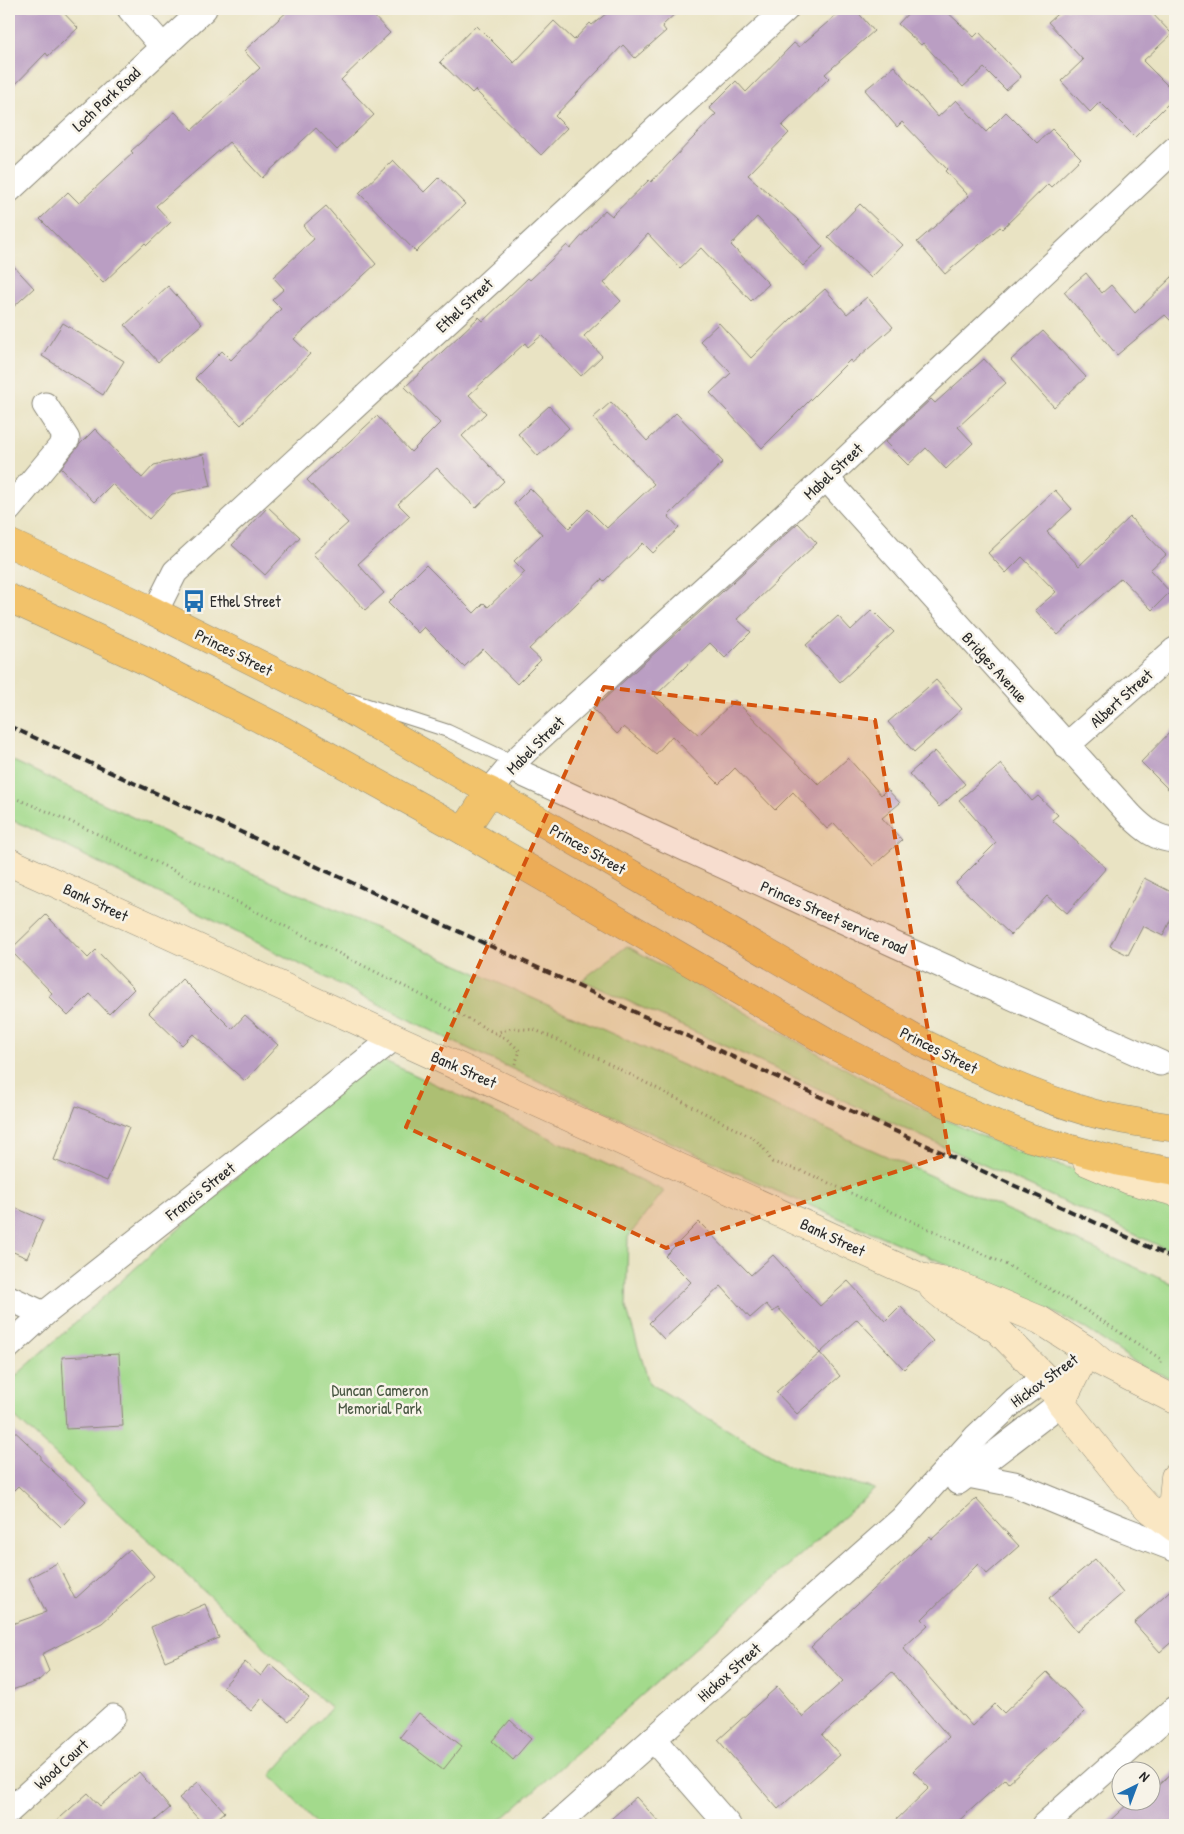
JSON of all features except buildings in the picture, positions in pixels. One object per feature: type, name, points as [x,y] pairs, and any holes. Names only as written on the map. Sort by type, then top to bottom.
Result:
[{"type":"highway","name":"Princes Street","points":[[9,543],[155,612],[341,705],[915,1039],[972,1067],[1042,1097],[1094,1113],[1175,1128]]},
{"type":"highway","points":[[9,598],[144,660],[282,730],[464,831],[831,1044],[941,1101],[1031,1138],[1120,1162],[1175,1172]]},
{"type":"highway","points":[[464,831],[490,792]]},
{"type":"main road","name":"Bank Street","points":[[9,862],[920,1277],[952,1283],[1040,1320],[1101,1362],[1167,1396]]},
{"type":"main road","points":[[1031,1138],[1129,1180],[1175,1192]]},
{"type":"main road","name":"Bank Street","points":[[920,1277],[948,1300],[998,1330],[1044,1378],[1061,1403],[1123,1481],[1147,1507],[1175,1528]]},
{"type":"main road","name":"Hickox Street","points":[[1044,1378],[1086,1350]]},
{"type":"main road","name":"Hickox Street","points":[[1061,1403],[1086,1350]]},
{"type":"main road","points":[[1175,1477],[1172,1509],[1175,1518]]},
{"type":"street","points":[[130,9],[163,46]]},
{"type":"street","name":"Loch Park Road","points":[[9,190],[204,9]]},
{"type":"street","name":"Ethel Street","points":[[155,612],[175,572],[786,9]]},
{"type":"street","name":"Mabel Street","points":[[490,792],[512,765],[758,538],[826,478],[1175,149]]},
{"type":"street","points":[[9,509],[67,439],[45,405]]},
{"type":"street","name":"Bridges Avenue","points":[[826,478],[1066,746],[1144,829],[1155,836],[1175,840]]},
{"type":"street","name":"Albert Street","points":[[1066,746],[1175,650]]},
{"type":"street","name":"Princes Street service road","points":[[512,765],[660,837],[1160,1063]]},
{"type":"street","name":"Francis Street","points":[[9,1346],[44,1314],[394,1038]]},
{"type":"street","points":[[9,1298],[44,1314]]},
{"type":"street","name":"Hickox Street","points":[[963,1466],[1015,1400],[1044,1378]]},
{"type":"street","name":"Hickox Street","points":[[556,1825],[963,1466],[1061,1403]]},
{"type":"street","points":[[963,1466],[1014,1484],[1175,1549]]},
{"type":"street","points":[[1044,1825],[1175,1708]]},
{"type":"street","name":"Wood Court","points":[[9,1812],[113,1717]]},
{"type":"street","points":[[653,1739],[728,1825]]},
{"type":"lane","name":"Princes Street service road","points":[[308,689],[356,700],[448,731],[512,765]]},
{"type":"path","points":[[9,796],[126,847],[344,955],[507,1039],[520,1051],[506,1088]]},
{"type":"path","points":[[495,1032],[512,1028],[535,1030],[594,1056],[753,1138],[763,1147],[772,1162],[805,1172],[1008,1265],[1076,1304],[1161,1359],[1167,1396]]},
{"type":"highlighted area","points":[[604,687],[875,720],[949,1154],[666,1248],[406,1127]]},
{"type":"green space","points":[[9,759],[232,864],[1175,1285],[1175,1380],[1141,1366],[1086,1329],[1038,1304],[774,1190],[454,1042],[9,819]]},
{"type":"green space","points":[[627,946],[896,1097],[1014,1151],[1175,1200],[1175,1253],[582,980]]},
{"type":"green space","name":"Duncan Cameron Memorial Park","points":[[372,1055],[664,1191],[628,1237],[626,1307],[649,1383],[787,1465],[875,1489],[495,1825],[318,1825],[271,1775],[331,1708],[9,1412],[9,1382]]},
{"type":"railway","points":[[9,726],[1175,1259]]},
{"type":"place","name":"Ethel Street","points":[[194,601]]}]
